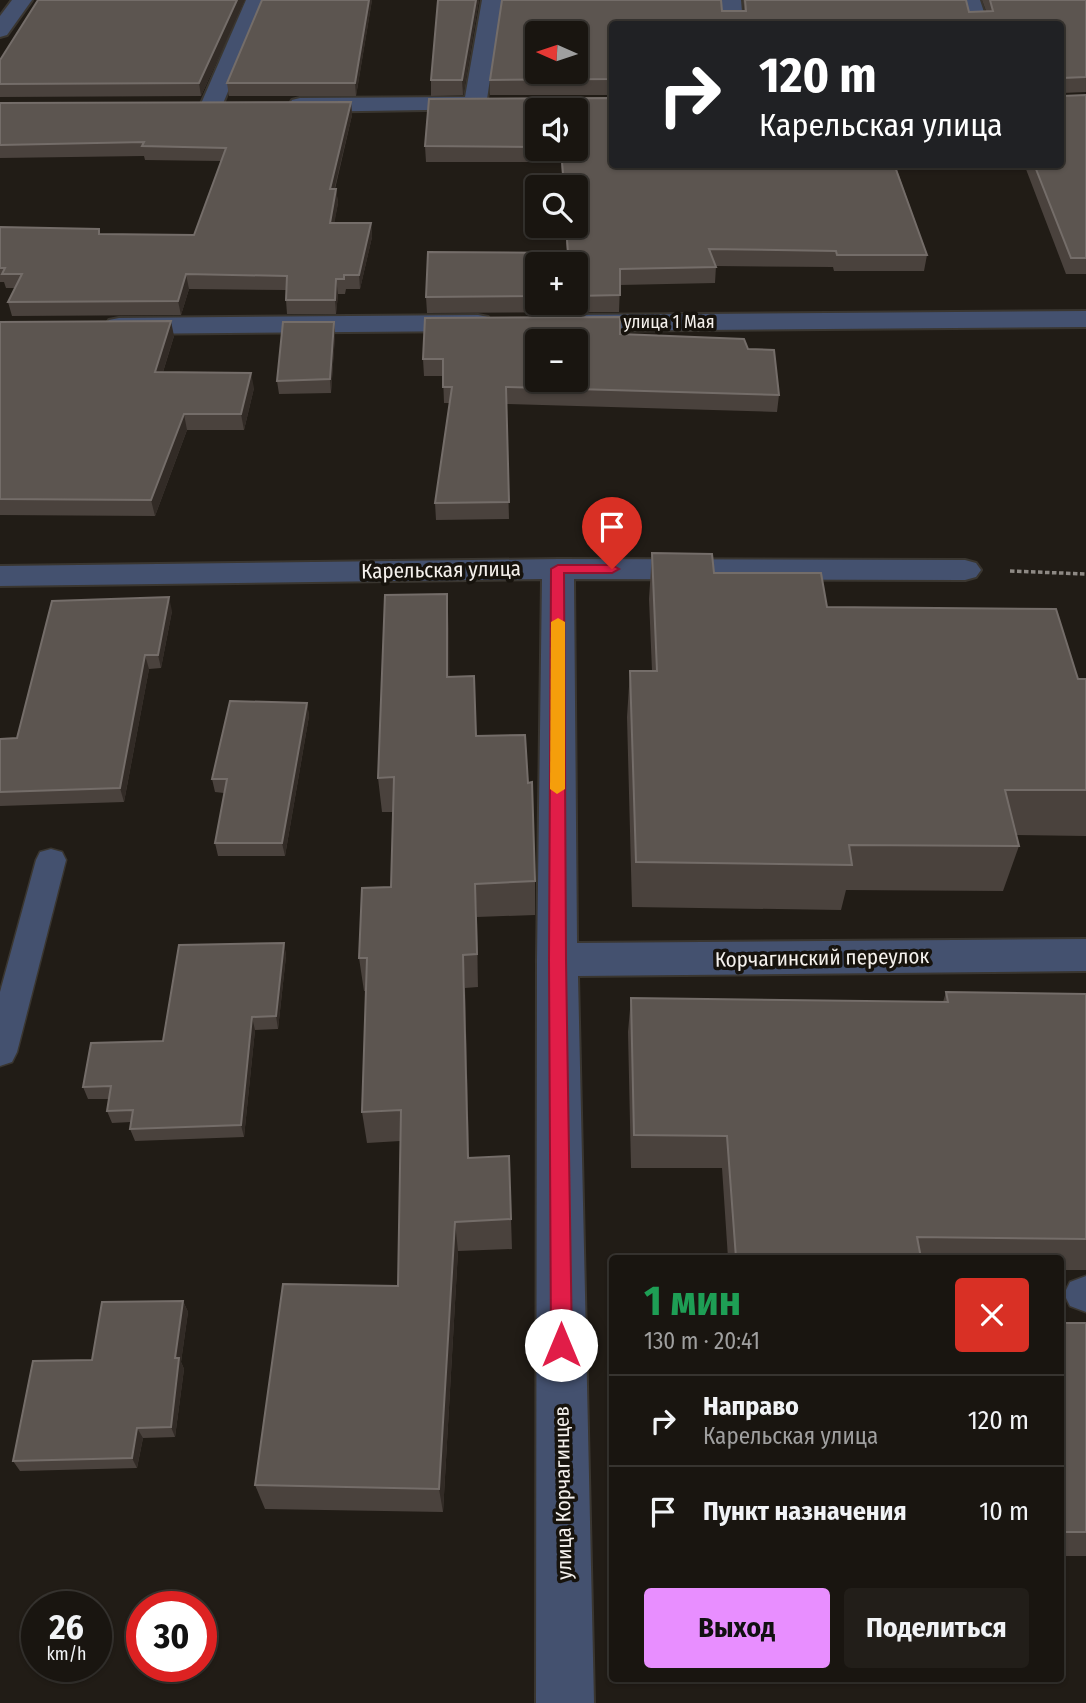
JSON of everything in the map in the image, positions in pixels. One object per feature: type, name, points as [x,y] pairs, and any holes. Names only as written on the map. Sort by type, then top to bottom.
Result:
[{"type":"street","points":[[0,31],[22,0]]},
{"type":"street","points":[[211,106],[256,0]]},
{"type":"street","points":[[475,104],[492,0]]},
{"type":"street","points":[[731,0],[733,21]]},
{"type":"street","points":[[970,0],[977,21]]},
{"type":"street","points":[[280,105],[502,104]]},
{"type":"street","points":[[184,106],[238,106]]},
{"type":"street","name":"улица 1 Мая","points":[[543,323],[1086,319]]},
{"type":"street","points":[[97,326],[501,323]]},
{"type":"street","name":"Карельская улица","points":[[0,576],[558,569],[965,570]]},
{"type":"street","name":"улица Корчагинцев","points":[[558,569],[557,960],[565,1703]]},
{"type":"street","name":"Корчагинский переулок","points":[[557,960],[1086,955]]},
{"type":"lane","points":[[0,1052],[51,860]]},
{"type":"path","points":[[965,570],[1086,574]]},
{"type":"building","points":[[38,0],[237,0],[199,83],[0,84],[0,60]]},
{"type":"building","points":[[262,0],[369,0],[355,83],[227,83]]},
{"type":"building","points":[[438,0],[476,0],[462,80],[431,80]]},
{"type":"building","points":[[502,0],[721,0],[722,11],[746,11],[745,0],[966,0],[969,12],[993,11],[990,0],[1086,0],[1086,77],[1064,78],[1064,21],[609,21],[609,79],[588,79],[588,21],[525,21],[525,80],[490,80]]},
{"type":"building","points":[[1086,95],[1086,258],[1071,258],[1036,168],[1064,168],[1064,96]]},
{"type":"building","points":[[525,98],[525,147],[425,146],[429,99]]},
{"type":"building","points":[[588,98],[609,98],[609,168],[895,168],[927,255],[837,255],[836,251],[709,249],[716,267],[620,269],[620,295],[588,296],[588,252],[568,252],[567,238],[588,238],[588,175],[563,175],[562,161],[588,161]]},
{"type":"building","points":[[351,102],[330,189],[336,189],[330,223],[371,223],[359,275],[344,275],[344,279],[336,279],[335,300],[286,300],[287,276],[186,274],[178,301],[8,302],[22,274],[2,274],[5,268],[0,268],[0,227],[99,229],[99,234],[194,235],[226,148],[142,146],[144,142],[0,145],[0,103]]},
{"type":"building","points":[[428,252],[525,253],[525,296],[426,297]]},
{"type":"building","points":[[620,317],[620,334],[744,339],[748,349],[774,350],[779,395],[588,389],[588,329],[525,329],[525,388],[506,387],[509,502],[435,503],[452,387],[443,387],[443,359],[423,359],[425,318]]},
{"type":"building","points":[[171,321],[155,372],[251,373],[241,414],[184,414],[151,500],[0,499],[0,322]]},
{"type":"building","points":[[283,322],[334,322],[330,379],[277,381]]},
{"type":"building","points":[[652,553],[712,554],[714,573],[821,573],[827,607],[1056,609],[1078,679],[1086,679],[1086,790],[1005,790],[1019,846],[849,845],[852,865],[636,862],[630,671],[657,671]]},
{"type":"building","points":[[447,594],[447,677],[474,676],[476,736],[525,735],[528,783],[532,782],[535,881],[475,884],[477,954],[463,955],[468,1158],[509,1156],[511,1219],[455,1222],[439,1489],[255,1485],[283,1284],[398,1286],[401,1110],[362,1112],[367,958],[359,958],[362,888],[391,887],[394,777],[378,778],[385,595]]},
{"type":"building","points":[[169,597],[158,655],[145,655],[120,788],[0,792],[0,739],[17,738],[52,601]]},
{"type":"building","points":[[230,701],[307,703],[282,843],[215,843],[227,779],[212,779]]},
{"type":"building","points":[[284,943],[276,1016],[252,1017],[241,1125],[130,1129],[133,1110],[107,1111],[111,1086],[83,1087],[91,1043],[163,1041],[179,945]]},
{"type":"building","points":[[946,992],[1086,994],[1086,1239],[917,1237],[920,1255],[736,1255],[727,1136],[634,1135],[631,998],[948,1002]]},
{"type":"building","points":[[183,1301],[175,1358],[179,1358],[171,1427],[137,1428],[132,1458],[13,1461],[33,1361],[92,1360],[102,1302]]},
{"type":"building","points":[[1064,1323],[1086,1323],[1086,1532],[1064,1532]]},
{"type":"slow traffic","points":[[557,789],[558,622]]},
{"type":"route","points":[[561,1345],[557,960],[558,569],[612,569]]}]
